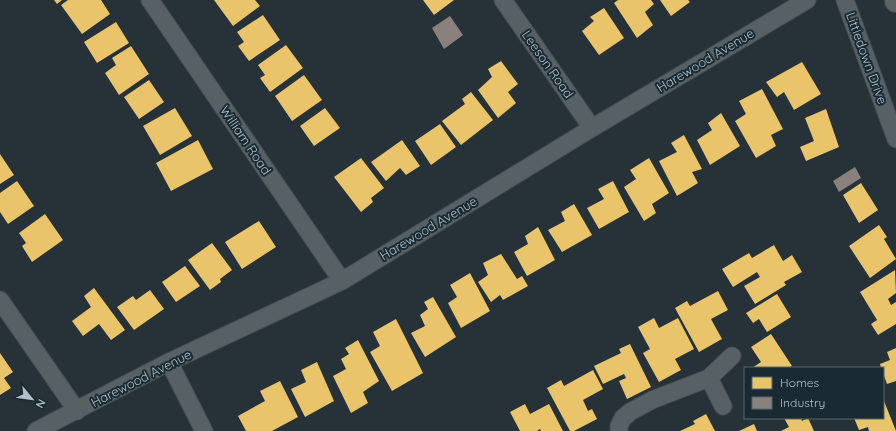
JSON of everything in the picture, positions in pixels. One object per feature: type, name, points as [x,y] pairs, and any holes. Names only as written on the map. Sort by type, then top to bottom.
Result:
[{"type":"street","name":"William Road","points":[[150,0],[342,281]]},
{"type":"street","name":"Leeson Road","points":[[503,0],[592,128]]},
{"type":"street","name":"Harewood Avenue","points":[[36,431],[169,362],[342,281],[592,128],[807,0]]},
{"type":"street","name":"Littledown Drive","points":[[846,0],[896,139]]},
{"type":"street","points":[[0,300],[77,411]]},
{"type":"street","points":[[619,431],[619,426],[623,418],[630,412],[652,400],[710,378],[732,356]]},
{"type":"street","points":[[169,362],[204,431]]},
{"type":"street","points":[[710,378],[723,406]]},
{"type":"building: Homes","points":[[54,0],[62,0],[57,4]]},
{"type":"building: Homes","points":[[68,0],[101,0],[110,14],[82,34],[61,5]]},
{"type":"building: Homes","points":[[214,0],[255,0],[260,6],[233,26]]},
{"type":"building: Homes","points":[[423,0],[454,0],[434,15]]},
{"type":"building: Homes","points":[[618,0],[651,0],[654,4],[645,12],[653,25],[637,38],[614,3]]},
{"type":"building: Homes","points":[[660,0],[688,0],[690,2],[671,16]]},
{"type":"building: Homes","points":[[604,8],[624,38],[599,55],[582,31],[594,21],[590,17]]},
{"type":"building: Homes","points":[[263,15],[280,40],[249,61],[238,46],[244,42],[237,32]]},
{"type":"building: Homes","points":[[116,22],[129,43],[97,63],[84,42]]},
{"type":"building: Homes","points":[[286,45],[303,68],[270,92],[260,78],[265,75],[258,65]]},
{"type":"building: Homes","points":[[131,46],[149,74],[119,95],[105,73],[116,65],[112,58]]},
{"type":"building: Homes","points":[[501,61],[518,84],[508,92],[516,103],[498,118],[478,90],[492,77],[488,69]]},
{"type":"building: Homes","points":[[802,62],[821,94],[794,110],[784,92],[777,97],[766,82]]},
{"type":"building: Homes","points":[[304,75],[322,100],[292,121],[275,96]]},
{"type":"building: Homes","points":[[149,80],[164,102],[139,119],[124,97]]},
{"type":"building: Homes","points":[[762,89],[783,129],[771,135],[776,146],[756,158],[735,121],[746,114],[739,101]]},
{"type":"building: Homes","points":[[471,92],[493,120],[461,145],[442,121],[465,104],[462,99]]},
{"type":"building: Homes","points":[[175,108],[192,136],[160,155],[143,126]]},
{"type":"building: Homes","points":[[325,108],[340,128],[314,146],[300,126]]},
{"type":"building: Homes","points":[[826,109],[839,147],[806,161],[800,147],[814,141],[805,118]]},
{"type":"building: Homes","points":[[721,113],[740,146],[710,165],[697,140],[712,130],[708,123]]},
{"type":"building: Homes","points":[[440,124],[456,147],[431,165],[415,141]]},
{"type":"building: Homes","points":[[684,135],[702,169],[692,172],[698,183],[677,196],[659,161],[677,152],[671,143]]},
{"type":"building: Homes","points":[[198,140],[213,169],[171,191],[156,163]]},
{"type":"building: Homes","points":[[402,140],[420,166],[406,175],[400,168],[386,181],[371,162]]},
{"type":"building: Homes","points":[[0,154],[14,175],[0,184]]},
{"type":"building: Homes","points":[[361,158],[384,188],[371,198],[373,202],[361,212],[334,177]]},
{"type":"building: Homes","points":[[649,158],[669,193],[652,204],[656,213],[644,221],[624,187],[636,179],[630,170]]},
{"type":"building: Homes","points":[[17,181],[34,206],[8,224],[0,212],[0,193]]},
{"type":"building: Homes","points":[[613,181],[629,212],[599,229],[587,208],[604,199],[598,189]]},
{"type":"building: Homes","points":[[861,183],[878,210],[859,223],[843,195]]},
{"type":"building: Homes","points":[[574,204],[592,235],[562,252],[548,230],[565,221],[561,212]]},
{"type":"building: Homes","points":[[45,214],[63,240],[32,262],[22,246],[26,243],[19,233]]},
{"type":"building: Homes","points":[[259,221],[276,247],[242,269],[225,242]]},
{"type":"building: Homes","points":[[879,225],[887,237],[884,239],[896,259],[870,278],[849,246]]},
{"type":"building: Homes","points":[[538,227],[555,260],[527,276],[514,252],[528,244],[525,236]]},
{"type":"building: Homes","points":[[212,243],[232,270],[220,279],[221,282],[210,290],[188,260]]},
{"type":"building: Homes","points":[[774,245],[783,261],[792,255],[802,272],[784,282],[786,285],[755,304],[744,286],[760,277],[757,272],[733,287],[722,269],[749,253],[752,258]]},
{"type":"building: Homes","points":[[501,254],[517,279],[522,276],[528,286],[503,300],[500,295],[491,302],[478,282],[488,275],[483,263]]},
{"type":"building: Homes","points":[[185,266],[200,286],[176,302],[162,282]]},
{"type":"building: Homes","points":[[895,270],[896,293],[888,299],[891,305],[896,302],[896,324],[878,335],[871,324],[877,320],[860,292]]},
{"type":"building: Homes","points":[[470,273],[490,311],[461,328],[448,303],[457,297],[450,285]]},
{"type":"building: Homes","points":[[94,288],[125,330],[111,340],[99,324],[83,336],[72,321],[91,307],[84,296]]},
{"type":"building: Homes","points":[[150,290],[164,309],[134,330],[117,307],[133,296],[136,300]]},
{"type":"building: Homes","points":[[718,291],[728,310],[711,319],[722,339],[699,352],[675,308],[687,301],[690,306]]},
{"type":"building: Homes","points":[[777,294],[791,317],[767,332],[759,319],[753,323],[746,313]]},
{"type":"building: Homes","points":[[433,297],[456,337],[425,357],[411,333],[425,326],[420,315],[428,309],[424,302]]},
{"type":"building: Homes","points":[[654,318],[659,328],[678,318],[694,349],[675,359],[681,370],[659,382],[643,353],[650,349],[638,327]]},
{"type":"building: Homes","points":[[396,319],[423,373],[392,391],[370,352],[380,346],[373,332]]},
{"type":"building: Homes","points":[[771,334],[792,366],[754,367],[761,362],[751,347]]},
{"type":"building: Homes","points":[[358,340],[379,381],[363,392],[368,403],[351,413],[333,376],[346,369],[341,359],[349,354],[345,348]]},
{"type":"building: Homes","points":[[630,344],[651,387],[627,399],[619,381],[626,378],[624,374],[603,384],[594,366],[621,353],[619,349]]},
{"type":"building: Homes","points":[[896,348],[896,381],[887,384],[884,376],[884,367],[881,367],[880,364],[890,360],[887,352]]},
{"type":"building: Homes","points":[[0,353],[13,372],[4,378],[11,388],[0,395]]},
{"type":"building: Homes","points":[[317,362],[334,401],[305,417],[291,389],[306,382],[301,370]]},
{"type":"building: Homes","points":[[593,370],[603,389],[583,400],[588,411],[592,409],[597,419],[574,431],[570,431],[547,388],[561,380],[564,386]]},
{"type":"building: Homes","points":[[280,381],[298,417],[272,431],[246,431],[238,416],[265,401],[260,391]]},
{"type":"building: Homes","points":[[884,401],[896,431],[869,431],[868,427],[859,430],[854,419],[884,419]]},
{"type":"building: Homes","points":[[525,404],[530,414],[549,404],[563,431],[541,431],[540,429],[537,431],[520,431],[510,412]]},
{"type":"building: Homes","points":[[706,414],[715,431],[680,431],[695,424],[693,421]]},
{"type":"building: Homes","points":[[785,419],[801,419],[802,421],[808,419],[814,431],[781,431],[789,427]]},
{"type":"building: Homes","points":[[754,424],[757,431],[739,431]]},
{"type":"building: Industry","points":[[450,16],[463,35],[444,49],[432,28]]},
{"type":"building: Industry","points":[[855,167],[861,178],[839,192],[833,181]]}]
